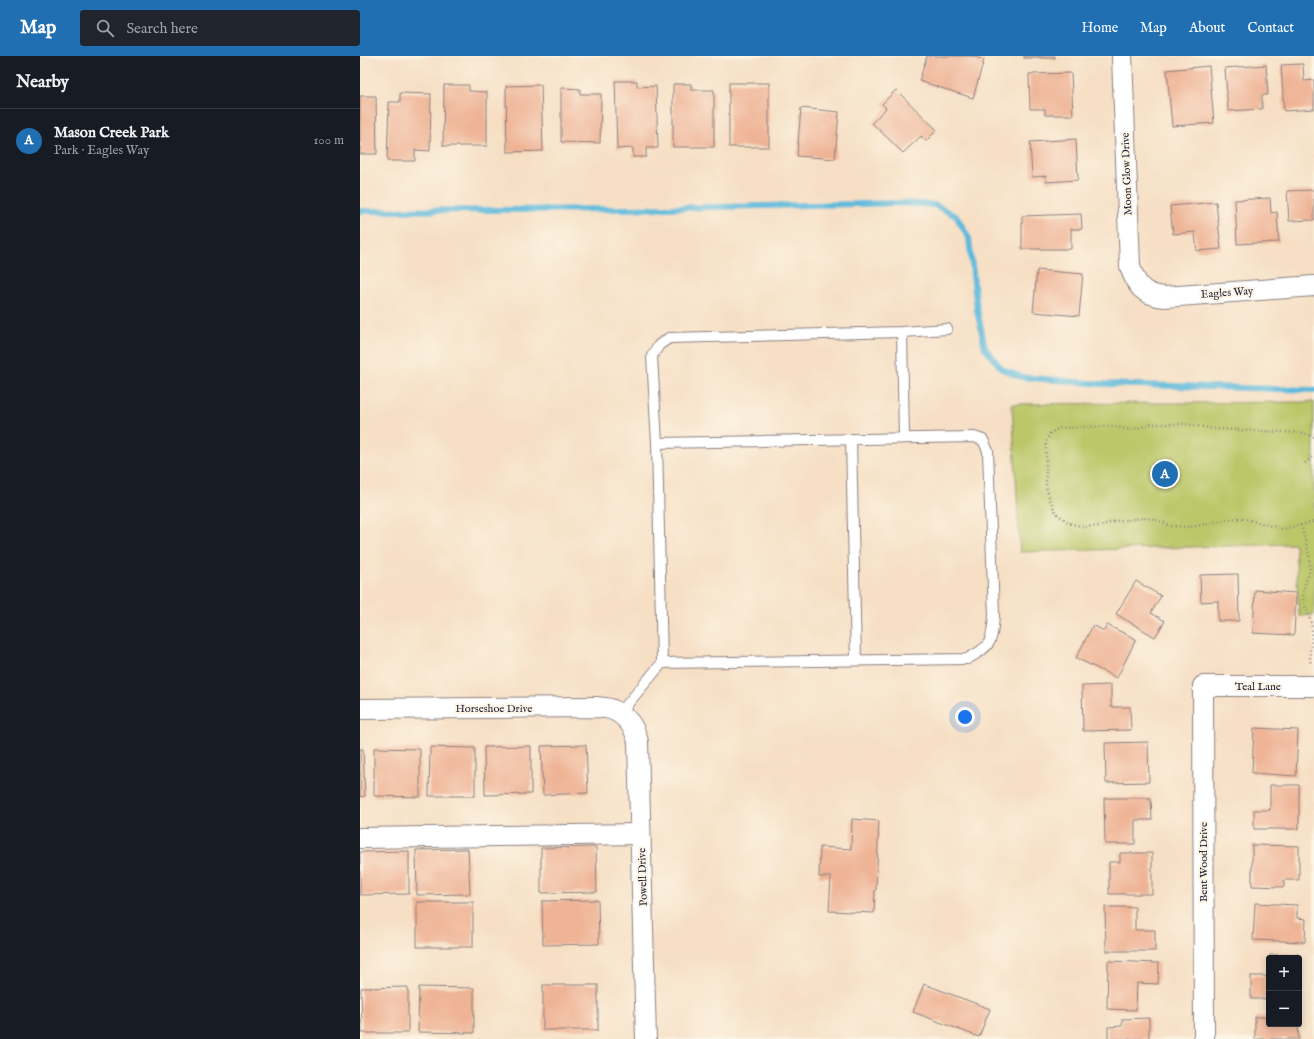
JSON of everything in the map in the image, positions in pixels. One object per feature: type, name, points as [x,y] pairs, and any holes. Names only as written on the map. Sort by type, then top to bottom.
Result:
[{"type":"street","name":"Moon Glow Drive","points":[[1122,56],[1130,266],[1134,278],[1141,289]]},
{"type":"street","name":"Eagles Way","points":[[1141,289],[1148,293],[1165,297],[1314,286]]},
{"type":"street","name":"Teal Lane","points":[[1203,686],[1313,686]]},
{"type":"street","name":"Bent Wood Drive","points":[[1203,686],[1204,1039]]},
{"type":"street","name":"Horseshoe Drive","points":[[360,709],[597,707],[613,710],[623,716]]},
{"type":"street","name":"Powell Drive","points":[[623,716],[636,731],[638,742],[646,1039]]},
{"type":"street","points":[[360,838],[640,834]]},
{"type":"lane","points":[[623,716],[662,663],[657,443],[652,356],[659,345],[669,338],[902,332],[947,328]]},
{"type":"lane","points":[[902,332],[904,438]]},
{"type":"lane","points":[[657,443],[974,437],[983,440],[988,451],[994,615],[993,637],[982,651],[967,659],[662,663]]},
{"type":"lane","points":[[851,439],[856,660]]},
{"type":"path","points":[[1314,437],[1304,433],[1216,429],[1184,424],[1152,424],[1130,430],[1112,426],[1059,428],[1050,433],[1046,442],[1046,486],[1050,500],[1056,513],[1069,522],[1084,527],[1100,526],[1115,521],[1144,518],[1154,519],[1172,526],[1191,527],[1229,518],[1242,518],[1283,529],[1314,522]]},
{"type":"path","points":[[1305,463],[1314,456]]},
{"type":"path","points":[[1301,526],[1310,567],[1303,595],[1312,623],[1309,656],[1313,673],[1313,686]]},
{"type":"green space","points":[[1314,402],[1314,615],[1299,616],[1295,544],[1020,552],[1012,404]]},
{"type":"building","points":[[927,56],[972,56],[984,60],[973,98],[919,81]]},
{"type":"building","points":[[1024,56],[1055,56],[1055,58],[1024,58]]},
{"type":"building","points":[[1303,64],[1304,81],[1314,80],[1314,109],[1284,111],[1281,65]]},
{"type":"building","points":[[1266,65],[1268,95],[1262,95],[1262,109],[1228,111],[1225,68]]},
{"type":"building","points":[[1209,66],[1214,123],[1172,126],[1167,70]]},
{"type":"building","points":[[1071,73],[1073,115],[1045,115],[1045,109],[1030,109],[1029,74]]},
{"type":"building","points":[[615,81],[637,81],[637,87],[656,86],[658,148],[646,148],[646,157],[633,157],[633,148],[617,149]]},
{"type":"building","points":[[729,83],[769,83],[769,147],[729,147]]},
{"type":"building","points":[[673,84],[691,84],[691,90],[714,90],[714,147],[673,147]]},
{"type":"building","points":[[444,85],[469,85],[469,91],[487,92],[487,146],[443,146]]},
{"type":"building","points":[[541,85],[543,151],[507,152],[506,86]]},
{"type":"building","points":[[561,88],[580,89],[580,94],[601,94],[600,143],[561,142]]},
{"type":"building","points":[[896,90],[937,130],[926,141],[921,136],[903,153],[872,123],[886,108],[882,104]]},
{"type":"building","points":[[400,93],[431,94],[430,151],[415,150],[415,161],[387,161],[389,102],[400,102]]},
{"type":"building","points":[[360,96],[376,96],[377,154],[360,154]]},
{"type":"building","points":[[801,108],[839,112],[835,159],[797,156]]},
{"type":"building","points":[[1076,139],[1078,180],[1046,182],[1046,176],[1032,177],[1030,142]]},
{"type":"building","points":[[1314,190],[1314,220],[1289,221],[1287,191]]},
{"type":"building","points":[[1270,198],[1271,213],[1277,212],[1279,242],[1237,244],[1235,200]]},
{"type":"building","points":[[1216,202],[1221,249],[1197,251],[1195,232],[1173,234],[1170,206]]},
{"type":"building","points":[[1081,214],[1082,229],[1071,229],[1071,249],[1022,249],[1022,216]]},
{"type":"building","points":[[1037,270],[1083,274],[1079,316],[1033,312]]},
{"type":"building","points":[[1238,574],[1239,621],[1218,621],[1218,601],[1201,602],[1200,575]]},
{"type":"building","points":[[1136,581],[1161,596],[1151,613],[1165,621],[1155,637],[1116,614]]},
{"type":"building","points":[[1255,590],[1296,593],[1294,635],[1253,633]]},
{"type":"building","points":[[1093,625],[1104,631],[1107,625],[1136,639],[1117,678],[1076,658]]},
{"type":"building","points":[[1111,685],[1111,707],[1130,707],[1131,730],[1083,731],[1082,686]]},
{"type":"building","points":[[1254,728],[1298,730],[1296,776],[1252,773]]},
{"type":"building","points":[[1148,742],[1149,782],[1106,783],[1105,743]]},
{"type":"building","points":[[586,745],[588,793],[543,795],[541,746]]},
{"type":"building","points":[[531,746],[531,794],[485,795],[484,747]]},
{"type":"building","points":[[430,747],[475,748],[475,796],[429,796]]},
{"type":"building","points":[[374,748],[420,749],[420,797],[374,796]]},
{"type":"building","points":[[360,749],[363,749],[365,796],[360,797]]},
{"type":"building","points":[[1270,785],[1299,785],[1299,829],[1254,829],[1254,810],[1270,810]]},
{"type":"building","points":[[1104,798],[1151,798],[1152,820],[1135,820],[1135,844],[1105,844]]},
{"type":"building","points":[[852,819],[879,821],[874,913],[829,911],[831,877],[819,877],[820,847],[851,849]]},
{"type":"building","points":[[1252,845],[1299,846],[1299,880],[1284,880],[1284,887],[1252,886]]},
{"type":"building","points":[[596,847],[597,892],[541,893],[541,848]]},
{"type":"building","points":[[468,849],[470,894],[417,895],[416,850]]},
{"type":"building","points":[[409,851],[409,894],[360,895],[360,852]]},
{"type":"building","points":[[1120,853],[1152,853],[1152,894],[1109,894],[1109,862],[1120,862]]},
{"type":"building","points":[[598,900],[599,944],[543,945],[542,901]]},
{"type":"building","points":[[417,902],[473,902],[473,947],[417,947]]},
{"type":"building","points":[[1255,903],[1297,905],[1297,918],[1306,919],[1305,942],[1253,940]]},
{"type":"building","points":[[1105,907],[1135,907],[1135,930],[1155,930],[1155,951],[1106,951]]},
{"type":"building","points":[[1298,954],[1298,955],[1270,955]]},
{"type":"building","points":[[1108,961],[1159,963],[1158,984],[1137,983],[1136,1010],[1107,1009]]},
{"type":"building","points":[[1251,976],[1266,976],[1266,999],[1251,999]]},
{"type":"building","points":[[924,984],[990,1009],[979,1037],[913,1012]]},
{"type":"building","points":[[543,985],[598,985],[598,1030],[543,1030]]},
{"type":"building","points":[[408,987],[408,1033],[362,1033],[361,988]]},
{"type":"building","points":[[419,987],[474,988],[474,1033],[418,1032]]},
{"type":"building","points":[[1255,1017],[1266,1017],[1266,1027],[1298,1027],[1299,1039],[1255,1039]]},
{"type":"building","points":[[1149,1018],[1149,1039],[1108,1039],[1108,1027],[1122,1026],[1122,1019]]},
{"type":"waterway","points":[[360,211],[620,209],[905,203],[935,205],[956,216],[969,238],[977,310],[985,348],[1002,369],[1021,377],[1102,384],[1314,390]]},
{"type":"place","name":"Mason Creek Park","points":[[1165,474]]}]
